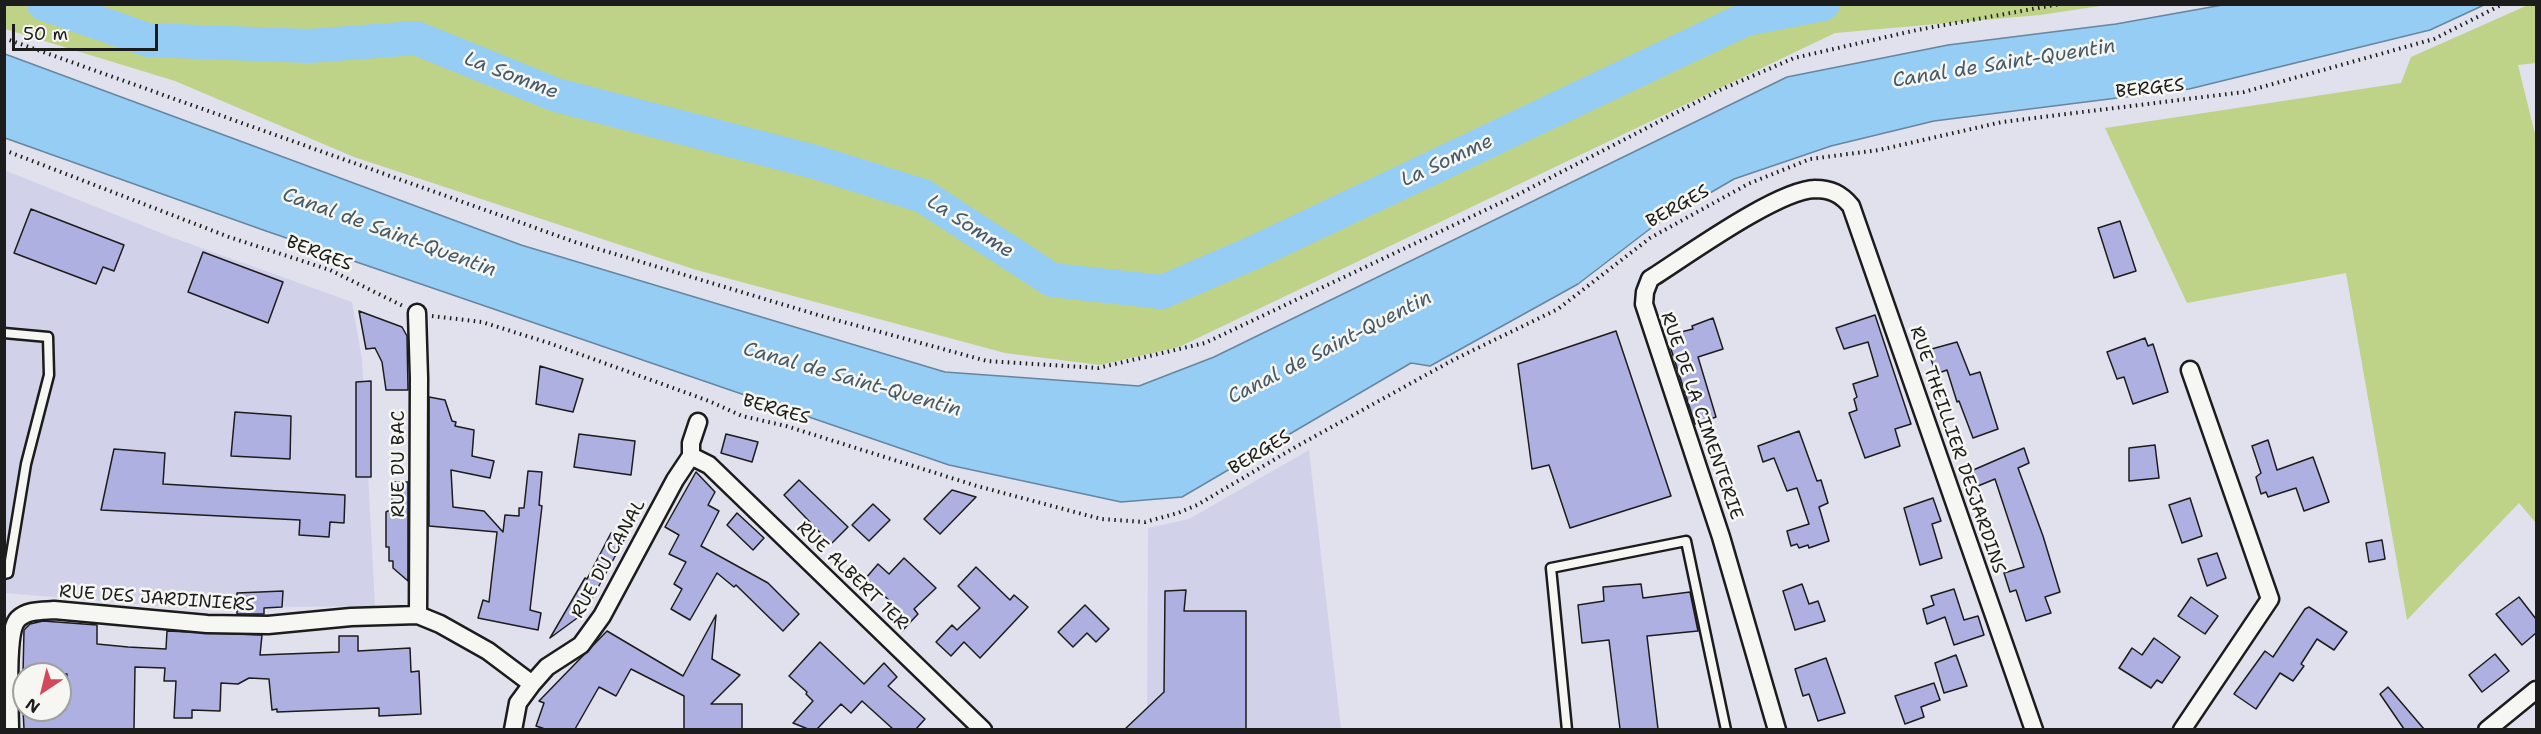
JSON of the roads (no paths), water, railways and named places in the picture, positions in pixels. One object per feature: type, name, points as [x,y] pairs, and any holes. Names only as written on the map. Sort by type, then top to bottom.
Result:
[{"type":"street","name":"RUE DE LA CIMENTERIE","points":[[1777,729],[1721,537],[1644,304],[1645,292],[1650,279],[1745,219],[1790,196],[1814,189],[1833,191]]},
{"type":"street","name":"RUE THEILLIER DESJARDINS","points":[[1833,191],[1851,206],[2034,729]]},
{"type":"street","name":"RUE DU BAC","points":[[417,314],[418,615]]},
{"type":"street","points":[[2182,729],[2270,599],[2190,370]]},
{"type":"street","name":"RUE DU CANAL","points":[[513,729],[518,703],[532,684],[547,668],[581,645],[602,616],[675,480],[691,456],[691,442],[698,422]]},
{"type":"street","name":"RUE ALBERT 1ER","points":[[691,456],[710,465],[983,729]]},
{"type":"street","name":"RUE DES JARDINIERS","points":[[10,729],[10,648],[13,627],[18,618],[30,612],[54,610],[196,623],[268,625],[351,616],[418,615],[488,651],[532,684]]},
{"type":"street","points":[[2487,729],[2536,690]]},
{"type":"lane","points":[[4,333],[48,337],[49,375],[26,464],[8,573],[4,574]]},
{"type":"lane","points":[[1567,729],[1551,568],[1686,541],[1726,729]]},
{"type":"water","name":"Canal de Saint-Quentin","points":[[2228,4],[2484,5],[2430,30],[2189,89],[1934,121],[1831,146],[1734,179],[1655,225],[1578,284],[1430,366],[1411,363],[1182,497],[1121,502],[949,465],[266,231],[5,138],[5,54],[521,245],[945,372],[1139,386],[1214,357],[1787,77],[1948,45],[2116,24]]},
{"type":"waterway","name":"La Somme","points":[[44,4],[148,40],[309,46],[416,38],[556,95],[815,162],[923,196],[1052,280],[1162,292],[1255,252],[1746,19],[1823,4]]}]
